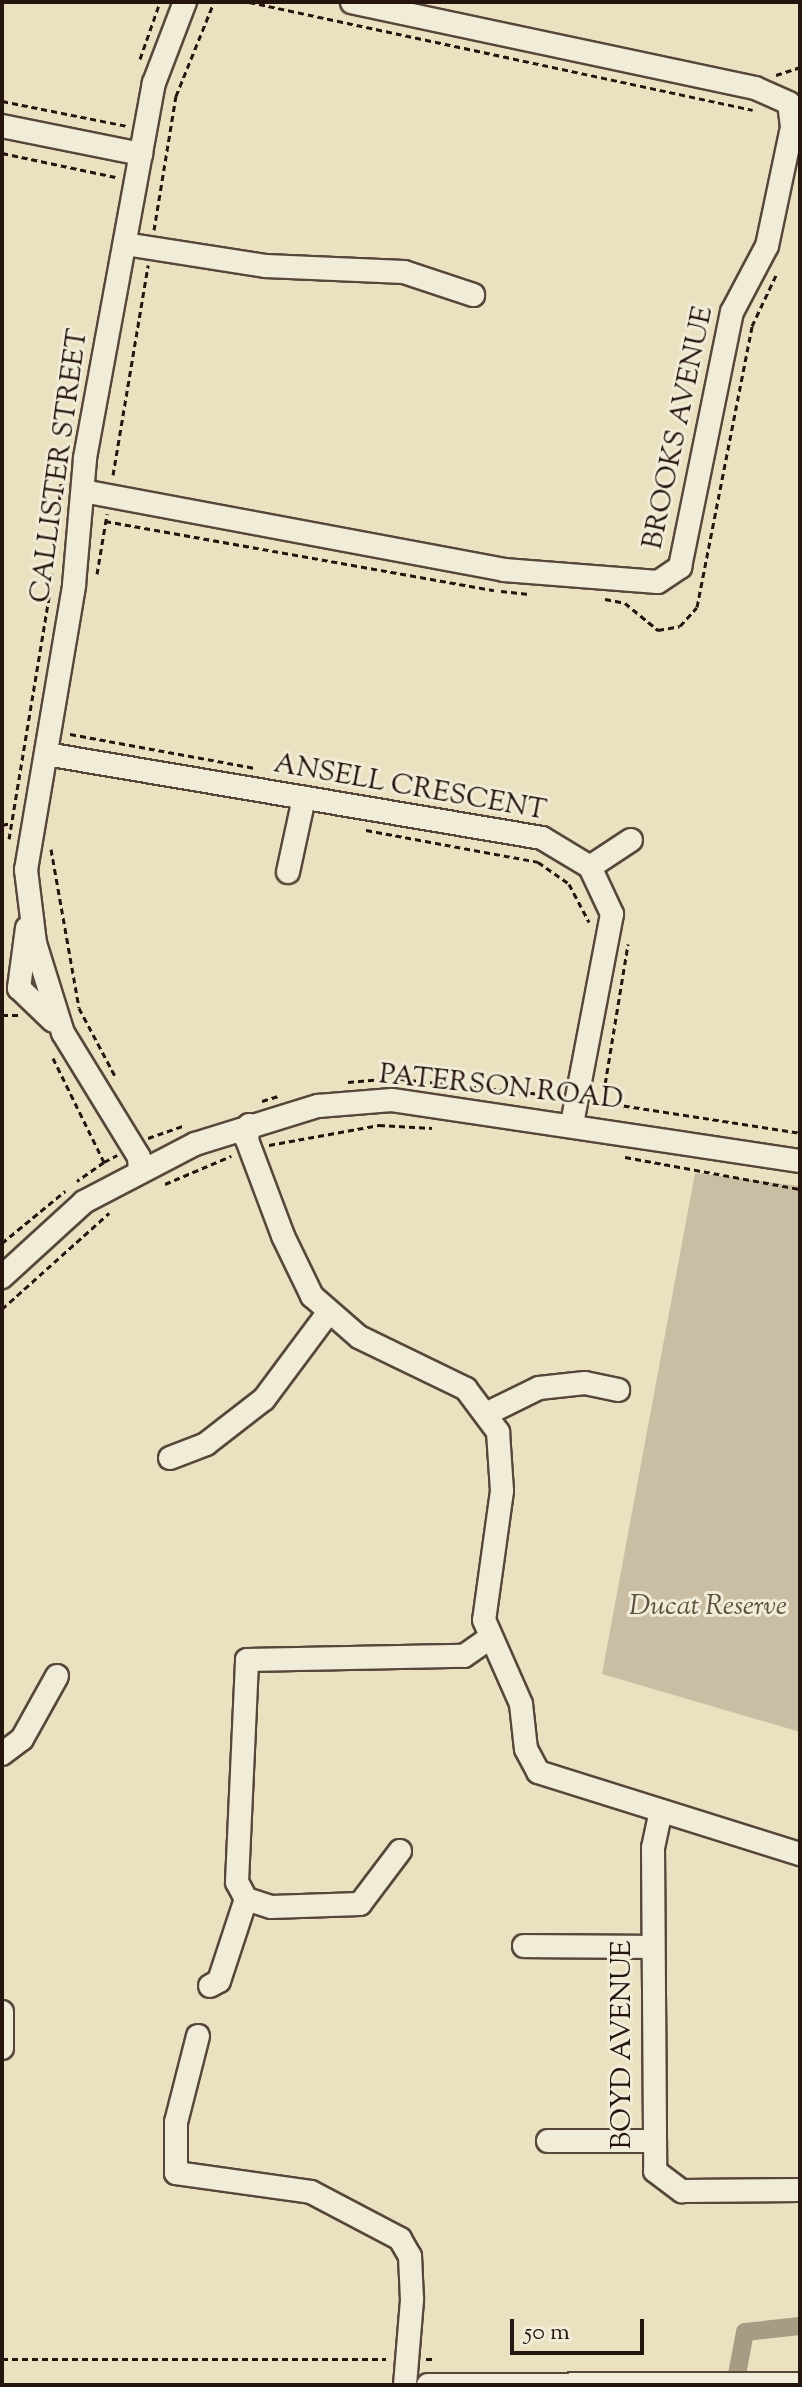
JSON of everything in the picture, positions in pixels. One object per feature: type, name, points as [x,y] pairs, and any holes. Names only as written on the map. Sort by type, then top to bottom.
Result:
[{"type":"street","name":"CALLISTER STREET","points":[[140,1172],[139,1157],[57,1044],[27,986],[29,896],[56,756],[83,491],[125,244],[167,35],[185,2]]},
{"type":"street","name":"BROOKS AVENUE","points":[[83,491],[504,570],[658,582],[680,567],[732,312],[767,246],[792,127],[789,103],[755,88],[352,2]]},
{"type":"street","points":[[2,126],[141,154]]},
{"type":"street","points":[[125,244],[266,266],[404,272],[473,295]]},
{"type":"street","name":"ANSELL CRESCENT","points":[[56,756],[542,838],[590,867]]},
{"type":"street","points":[[288,872],[304,798]]},
{"type":"street","points":[[572,1123],[612,914],[590,867],[631,840]]},
{"type":"street","points":[[2,995],[27,986]]},
{"type":"street","name":"PATERSON ROAD","points":[[2,1277],[84,1202],[140,1172],[249,1125],[318,1106],[392,1100],[572,1123],[800,1161]]},
{"type":"street","points":[[249,1125],[294,1265],[328,1313],[359,1337],[439,1370],[488,1413],[503,1467],[484,1604],[488,1639],[521,1704],[526,1749],[538,1772],[660,1815],[800,1854]]},
{"type":"street","points":[[170,1458],[206,1444],[264,1399],[328,1313]]},
{"type":"street","points":[[488,1413],[539,1388],[585,1383],[618,1390]]},
{"type":"street","points":[[210,1986],[219,1981],[246,1899],[237,1868],[247,1660],[446,1654],[488,1639]]},
{"type":"street","points":[[2,1754],[22,1739],[57,1676]]},
{"type":"street","name":"BOYD AVENUE","points":[[660,1815],[653,1947],[655,2171],[671,2187],[800,2190]]},
{"type":"street","points":[[246,1899],[271,1907],[360,1904],[400,1851]]},
{"type":"street","points":[[524,1946],[653,1947]]},
{"type":"street","points":[[2,2012],[2,2048]]},
{"type":"street","points":[[198,2036],[176,2122],[176,2173],[311,2192],[400,2239],[410,2256],[405,2385]]},
{"type":"street","points":[[548,2141],[654,2141]]},
{"type":"street","points":[[428,2385],[800,2384]]},
{"type":"path","points":[[95,581],[176,96],[214,2]]},
{"type":"path","points":[[249,2],[762,112]]},
{"type":"path","points":[[2,101],[127,126]]},
{"type":"path","points":[[2,153],[117,178]]},
{"type":"path","points":[[599,598],[625,603],[658,630],[680,626],[697,607],[752,326],[781,264]]},
{"type":"path","points":[[105,521],[544,594]]},
{"type":"path","points":[[56,756],[70,734],[73,718]]},
{"type":"path","points":[[70,734],[271,770]]},
{"type":"path","points":[[2,825],[11,823]]},
{"type":"path","points":[[359,829],[538,862],[569,884],[589,915],[590,937]]},
{"type":"path","points":[[53,835],[60,923],[79,1008],[120,1086]]},
{"type":"path","points":[[602,1103],[629,932]]},
{"type":"path","points":[[2,1015],[27,986]]},
{"type":"path","points":[[2,1243],[104,1162],[57,1044]]},
{"type":"path","points":[[564,1097],[566,1082]]},
{"type":"path","points":[[141,1125],[148,1138]]},
{"type":"path","points":[[159,1186],[256,1148],[379,1125],[436,1128]]},
{"type":"path","points":[[617,1155],[800,1189]]},
{"type":"path","points":[[2,1309],[119,1204]]},
{"type":"path","points":[[2,2359],[435,2359]]},
{"type":"green space","name":"Ducat Reserve","points":[[695,1173],[800,1186],[800,1732],[602,1674]]},
{"type":"waterway","points":[[735,2385],[745,2332],[800,2326]]}]
